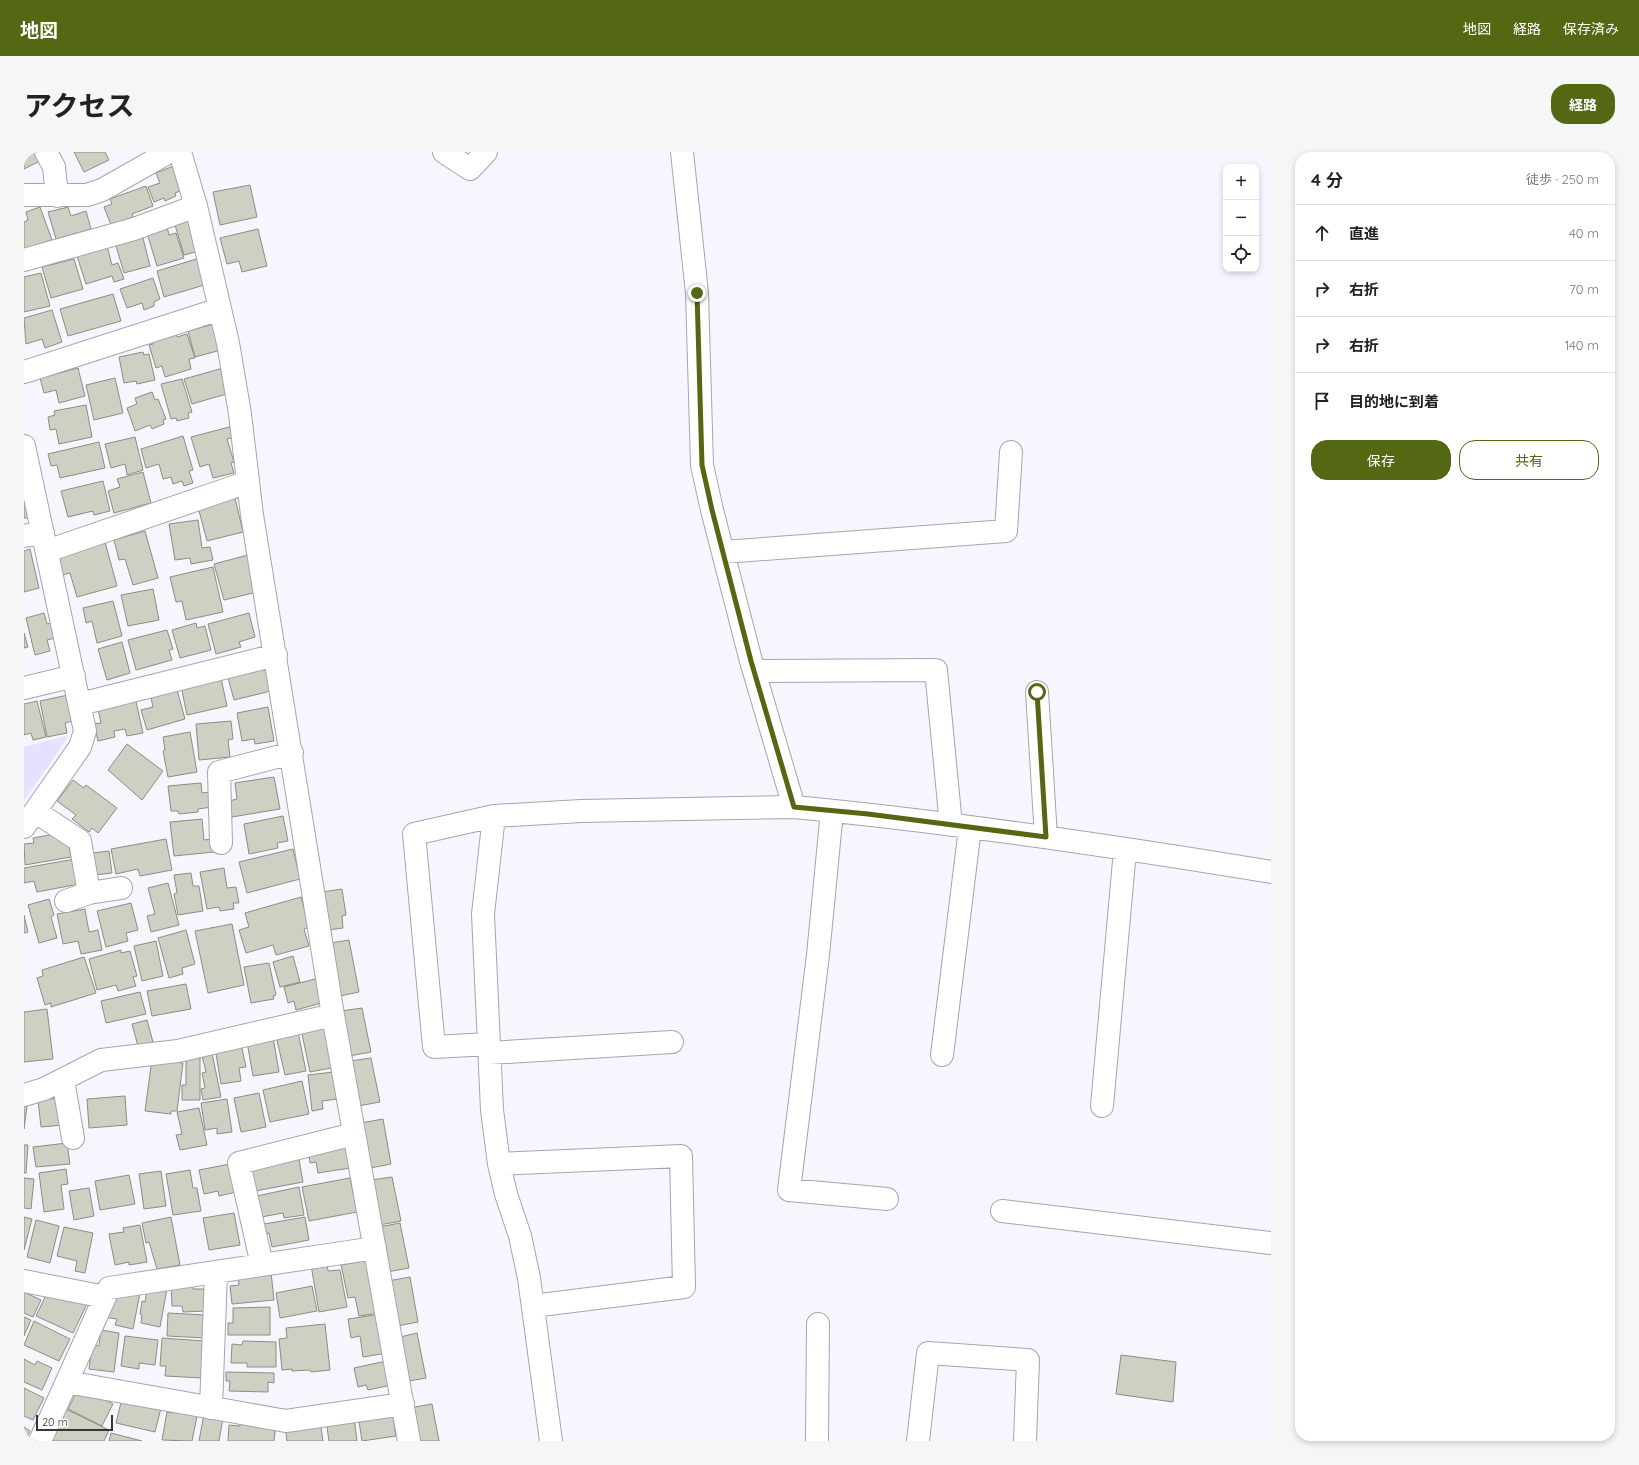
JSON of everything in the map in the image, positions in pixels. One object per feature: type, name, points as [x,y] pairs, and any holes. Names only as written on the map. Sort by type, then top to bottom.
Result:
[{"type":"street","points":[[46,152],[54,166],[56,196]]},
{"type":"street","points":[[24,195],[87,195],[102,190],[169,152]]},
{"type":"street","points":[[180,152],[196,206],[228,343],[240,414],[248,482],[333,1015],[409,1441]]},
{"type":"street","points":[[444,152],[470,169],[486,152]]},
{"type":"street","points":[[682,152],[697,293],[702,465],[754,671],[794,807]]},
{"type":"street","points":[[24,260],[134,229],[196,206]]},
{"type":"street","points":[[24,372],[220,309]]},
{"type":"street","points":[[24,450],[38,540],[74,676],[85,731],[80,747],[30,819],[80,841],[90,893]]},
{"type":"street","points":[[723,552],[1006,530],[1011,452]]},
{"type":"street","points":[[38,540],[248,482]]},
{"type":"street","points":[[80,704],[276,655]]},
{"type":"street","points":[[754,671],[936,670],[960,827],[942,1055]]},
{"type":"street","points":[[24,688],[74,676]]},
{"type":"street","points":[[1037,692],[1046,837]]},
{"type":"street","points":[[221,843],[219,772],[292,753]]},
{"type":"street","points":[[672,1042],[489,1048],[434,1046],[414,834],[494,816],[581,811],[794,807],[1046,837],[1271,872]]},
{"type":"street","points":[[832,811],[818,955],[789,1190],[887,1199]]},
{"type":"street","points":[[494,816],[483,914],[492,1110],[499,1164],[506,1194],[520,1236],[533,1306],[551,1441]]},
{"type":"street","points":[[1102,1106],[1125,850]]},
{"type":"street","points":[[66,901],[90,893],[122,888]]},
{"type":"street","points":[[24,1095],[44,1089],[101,1060],[178,1051],[333,1015]]},
{"type":"street","points":[[63,1080],[73,1138]]},
{"type":"street","points":[[262,1265],[239,1163],[354,1134]]},
{"type":"street","points":[[499,1164],[681,1156],[684,1287],[533,1306]]},
{"type":"street","points":[[1002,1211],[1271,1243]]},
{"type":"street","points":[[40,1441],[109,1288],[375,1248]]},
{"type":"street","points":[[211,1408],[216,1272]]},
{"type":"street","points":[[24,1281],[105,1298]]},
{"type":"street","points":[[817,1441],[818,1324]]},
{"type":"street","points":[[918,1441],[928,1353],[1028,1360],[1025,1441]]},
{"type":"street","points":[[67,1382],[286,1421],[403,1404]]},
{"type":"shaded area","points":[[65,736],[67,739],[24,801],[24,747]]},
{"type":"building","points":[[24,152],[35,152],[40,161],[24,169]]},
{"type":"building","points":[[74,152],[105,152],[109,160],[84,172]]},
{"type":"building","points":[[176,165],[185,189],[175,193],[176,196],[165,201],[164,198],[154,202],[148,187],[160,183],[156,173]]},
{"type":"building","points":[[250,185],[257,217],[220,225],[213,192]]},
{"type":"building","points":[[146,186],[153,206],[132,214],[133,217],[111,225],[104,207],[112,204],[110,199]]},
{"type":"building","points":[[40,207],[52,240],[33,246],[34,249],[24,253],[24,222],[28,220],[26,212]]},
{"type":"building","points":[[68,207],[71,216],[86,211],[91,229],[56,239],[48,212]]},
{"type":"building","points":[[194,219],[203,250],[184,255],[175,225]]},
{"type":"building","points":[[167,227],[169,235],[176,233],[184,258],[157,266],[147,233]]},
{"type":"building","points":[[258,229],[267,266],[242,272],[239,261],[227,264],[220,238]]},
{"type":"building","points":[[143,238],[150,266],[124,273],[116,246]]},
{"type":"building","points":[[107,246],[112,265],[118,263],[124,279],[114,282],[112,276],[86,284],[77,256]]},
{"type":"building","points":[[203,257],[211,283],[164,297],[157,271]]},
{"type":"building","points":[[74,259],[83,289],[51,298],[42,267]]},
{"type":"building","points":[[41,273],[50,306],[24,312],[24,277]]},
{"type":"building","points":[[153,278],[160,299],[154,302],[154,306],[144,310],[142,303],[127,308],[120,289]]},
{"type":"building","points":[[113,294],[121,321],[68,336],[60,309]]},
{"type":"building","points":[[52,310],[62,342],[45,348],[42,339],[26,344],[24,318]]},
{"type":"building","points":[[214,324],[221,350],[195,357],[188,331]]},
{"type":"building","points":[[176,333],[177,337],[187,334],[195,358],[189,359],[191,369],[165,377],[162,366],[156,368],[149,345],[153,344],[152,340]]},
{"type":"building","points":[[143,352],[144,355],[149,354],[155,380],[137,384],[136,381],[124,383],[119,357]]},
{"type":"building","points":[[78,368],[85,396],[59,403],[56,390],[44,393],[40,378]]},
{"type":"building","points":[[223,368],[230,393],[192,404],[184,379]]},
{"type":"building","points":[[115,378],[123,413],[94,420],[86,385]]},
{"type":"building","points":[[182,379],[192,412],[188,413],[189,418],[177,421],[176,418],[171,419],[161,384]]},
{"type":"building","points":[[152,392],[155,400],[158,399],[166,419],[163,420],[164,424],[152,429],[150,425],[135,431],[127,408],[137,404],[135,398]]},
{"type":"building","points":[[86,405],[92,437],[59,444],[56,429],[50,430],[48,417],[55,415],[54,411]]},
{"type":"building","points":[[233,426],[236,437],[227,439],[234,462],[231,463],[234,473],[213,478],[209,464],[200,467],[191,437]]},
{"type":"building","points":[[183,436],[193,470],[189,471],[193,483],[184,486],[182,481],[173,484],[171,477],[163,479],[159,464],[146,468],[141,449]]},
{"type":"building","points":[[135,437],[143,470],[127,475],[125,464],[111,468],[105,444]]},
{"type":"building","points":[[99,442],[105,468],[60,478],[57,465],[51,466],[48,454]]},
{"type":"building","points":[[143,472],[151,503],[114,513],[108,491],[120,487],[117,479]]},
{"type":"building","points":[[103,481],[110,511],[94,515],[93,511],[68,517],[61,491]]},
{"type":"building","points":[[235,498],[243,532],[207,541],[198,507]]},
{"type":"building","points":[[24,500],[28,518],[24,518]]},
{"type":"building","points":[[198,520],[202,548],[210,547],[213,560],[191,564],[190,558],[175,560],[169,524]]},
{"type":"building","points":[[145,531],[158,578],[133,585],[125,559],[119,560],[114,540]]},
{"type":"building","points":[[105,542],[117,586],[77,597],[70,573],[62,575],[57,555]]},
{"type":"building","points":[[30,549],[39,588],[24,592],[24,551]]},
{"type":"building","points":[[248,555],[257,592],[224,600],[214,564]]},
{"type":"building","points":[[213,567],[223,612],[186,620],[182,601],[176,602],[170,577]]},
{"type":"building","points":[[153,589],[159,620],[128,626],[121,595]]},
{"type":"building","points":[[113,601],[122,636],[97,643],[92,621],[86,623],[83,608]]},
{"type":"building","points":[[44,613],[47,624],[52,623],[56,638],[47,640],[50,651],[35,655],[26,618]]},
{"type":"building","points":[[249,613],[255,637],[239,642],[241,647],[216,654],[208,624]]},
{"type":"building","points":[[196,623],[197,628],[205,626],[211,650],[180,658],[172,630]]},
{"type":"building","points":[[167,630],[173,649],[169,650],[172,660],[136,670],[128,640]]},
{"type":"building","points":[[24,633],[28,647],[24,648]]},
{"type":"building","points":[[122,642],[130,673],[107,680],[98,649]]},
{"type":"building","points":[[264,665],[271,691],[234,700],[227,674]]},
{"type":"building","points":[[221,678],[227,706],[187,715],[181,686]]},
{"type":"building","points":[[176,686],[185,719],[147,730],[141,710],[153,707],[150,693]]},
{"type":"building","points":[[68,695],[73,721],[65,723],[67,733],[47,737],[40,701]]},
{"type":"building","points":[[135,697],[143,733],[127,736],[125,729],[114,731],[115,737],[98,741],[94,724],[101,723],[98,709]]},
{"type":"building","points":[[37,701],[46,737],[33,740],[31,733],[24,735],[24,704]]},
{"type":"building","points":[[268,707],[274,741],[255,744],[254,739],[242,741],[237,713]]},
{"type":"building","points":[[231,721],[233,739],[228,740],[230,757],[199,760],[196,724]]},
{"type":"building","points":[[190,732],[197,772],[168,777],[163,751],[165,750],[163,737]]},
{"type":"building","points":[[127,744],[163,771],[142,800],[108,770]]},
{"type":"building","points":[[274,777],[280,809],[232,817],[229,801],[237,799],[235,783]]},
{"type":"building","points":[[73,780],[84,788],[86,785],[117,808],[98,833],[92,828],[89,832],[72,819],[76,815],[57,801]]},
{"type":"building","points":[[201,783],[202,793],[210,792],[212,807],[198,809],[198,812],[179,814],[178,811],[171,811],[168,786]]},
{"type":"building","points":[[283,816],[288,841],[277,843],[278,848],[249,854],[244,824]]},
{"type":"building","points":[[202,819],[204,840],[212,839],[214,852],[174,856],[170,822]]},
{"type":"building","points":[[60,833],[68,840],[71,857],[25,865],[24,844],[34,843],[33,838]]},
{"type":"building","points":[[166,839],[172,870],[140,876],[138,869],[116,874],[111,849]]},
{"type":"building","points":[[293,849],[300,879],[247,893],[239,862]]},
{"type":"building","points":[[109,851],[112,873],[95,875],[92,853]]},
{"type":"building","points":[[75,859],[79,884],[37,892],[34,881],[24,883],[24,868]]},
{"type":"building","points":[[224,868],[227,888],[236,887],[239,903],[233,903],[234,909],[220,911],[219,907],[207,909],[200,872]]},
{"type":"building","points":[[191,873],[193,886],[199,886],[203,911],[178,915],[174,894],[177,893],[174,875]]},
{"type":"building","points":[[168,883],[179,925],[151,932],[147,916],[155,914],[148,888]]},
{"type":"building","points":[[342,889],[346,915],[342,916],[343,928],[328,930],[322,892]]},
{"type":"building","points":[[301,897],[309,927],[304,929],[309,946],[276,955],[273,945],[246,953],[239,930],[249,927],[245,913]]},
{"type":"building","points":[[49,899],[54,915],[51,917],[57,938],[39,943],[28,905]]},
{"type":"building","points":[[131,903],[138,930],[126,933],[128,941],[106,947],[97,911]]},
{"type":"building","points":[[85,909],[89,932],[98,930],[102,950],[81,954],[78,941],[63,944],[57,914]]},
{"type":"building","points":[[24,915],[28,932],[24,933]]},
{"type":"building","points":[[232,924],[244,985],[208,993],[195,931]]},
{"type":"building","points":[[186,930],[195,964],[182,968],[183,974],[169,978],[158,938]]},
{"type":"building","points":[[349,940],[359,992],[340,996],[330,943]]},
{"type":"building","points":[[156,941],[163,976],[142,981],[134,946]]},
{"type":"building","points":[[121,950],[121,953],[130,951],[137,976],[133,977],[136,986],[118,991],[116,985],[97,990],[89,959]]},
{"type":"building","points":[[293,956],[300,982],[280,987],[273,962]]},
{"type":"building","points":[[84,957],[96,993],[51,1007],[51,1003],[45,1005],[37,978],[43,976],[42,970]]},
{"type":"building","points":[[269,963],[276,995],[273,996],[274,999],[251,1003],[244,967]]},
{"type":"building","points":[[319,978],[325,1002],[296,1010],[294,1001],[288,1003],[284,987]]},
{"type":"building","points":[[186,984],[191,1009],[152,1016],[147,991]]},
{"type":"building","points":[[140,992],[146,1014],[106,1023],[101,1001]]},
{"type":"building","points":[[362,1008],[371,1052],[349,1056],[341,1011]]},
{"type":"building","points":[[47,1009],[53,1059],[24,1062],[24,1012]]},
{"type":"building","points":[[147,1020],[153,1042],[138,1046],[132,1024]]},
{"type":"building","points":[[328,1024],[336,1067],[310,1072],[301,1029]]},
{"type":"building","points":[[298,1032],[306,1071],[285,1075],[276,1036]]},
{"type":"building","points":[[273,1037],[279,1072],[253,1076],[247,1042]]},
{"type":"building","points":[[241,1044],[246,1067],[239,1068],[241,1081],[221,1084],[215,1048]]},
{"type":"building","points":[[212,1053],[221,1097],[203,1100],[201,1089],[205,1088],[202,1073],[206,1072],[202,1056]]},
{"type":"building","points":[[186,1055],[200,1055],[200,1100],[182,1100],[182,1085],[186,1085]]},
{"type":"building","points":[[371,1058],[380,1102],[358,1106],[350,1061]]},
{"type":"building","points":[[152,1059],[183,1063],[177,1111],[171,1111],[171,1114],[145,1111]]},
{"type":"building","points":[[342,1071],[345,1098],[322,1101],[323,1109],[312,1111],[308,1075]]},
{"type":"building","points":[[302,1081],[309,1114],[270,1122],[263,1090]]},
{"type":"building","points":[[259,1093],[266,1127],[241,1132],[234,1098]]},
{"type":"building","points":[[125,1096],[127,1125],[89,1128],[87,1099]]},
{"type":"building","points":[[60,1098],[63,1125],[41,1127],[38,1100]]},
{"type":"building","points":[[227,1099],[232,1132],[217,1134],[217,1128],[205,1130],[201,1103]]},
{"type":"building","points":[[24,1105],[27,1106],[24,1129]]},
{"type":"building","points":[[199,1108],[207,1145],[180,1150],[176,1135],[182,1134],[177,1112]]},
{"type":"building","points":[[383,1119],[391,1164],[370,1168],[361,1123]]},
{"type":"building","points":[[346,1142],[350,1168],[318,1173],[316,1162],[310,1163],[308,1149]]},
{"type":"building","points":[[67,1143],[70,1164],[36,1167],[33,1147]]},
{"type":"building","points":[[24,1145],[28,1145],[26,1173],[24,1173]]},
{"type":"building","points":[[298,1154],[303,1182],[255,1191],[250,1163]]},
{"type":"building","points":[[230,1164],[236,1192],[219,1196],[218,1191],[204,1194],[199,1170]]},
{"type":"building","points":[[66,1169],[68,1184],[61,1185],[64,1209],[44,1212],[39,1173]]},
{"type":"building","points":[[190,1170],[193,1188],[197,1188],[201,1211],[173,1215],[166,1174]]},
{"type":"building","points":[[161,1171],[166,1206],[144,1209],[139,1174]]},
{"type":"building","points":[[129,1175],[135,1204],[100,1210],[95,1181]]},
{"type":"building","points":[[392,1177],[401,1221],[379,1225],[371,1180]]},
{"type":"building","points":[[24,1178],[34,1179],[31,1209],[24,1208]]},
{"type":"building","points":[[350,1178],[357,1212],[309,1221],[302,1187]]},
{"type":"building","points":[[299,1187],[304,1215],[284,1218],[283,1213],[256,1218],[252,1197]]},
{"type":"building","points":[[89,1188],[94,1216],[74,1220],[69,1191]]},
{"type":"building","points":[[234,1213],[240,1245],[209,1250],[203,1218]]},
{"type":"building","points":[[24,1217],[32,1219],[24,1250]]},
{"type":"building","points":[[171,1217],[180,1265],[157,1269],[149,1242],[146,1243],[142,1223]]},
{"type":"building","points":[[305,1217],[309,1240],[272,1247],[269,1233],[266,1234],[264,1224]]},
{"type":"building","points":[[36,1220],[59,1226],[50,1263],[27,1257]]},
{"type":"building","points":[[400,1223],[409,1268],[387,1272],[379,1227]]},
{"type":"building","points":[[140,1225],[147,1262],[129,1265],[129,1262],[115,1265],[109,1234],[124,1232],[123,1228]]},
{"type":"building","points":[[64,1227],[93,1233],[85,1273],[75,1271],[77,1261],[57,1256]]},
{"type":"building","points":[[369,1260],[379,1313],[359,1316],[355,1297],[348,1298],[341,1265]]},
{"type":"building","points":[[327,1263],[328,1271],[340,1270],[347,1307],[319,1312],[311,1265]]},
{"type":"building","points":[[271,1272],[274,1300],[232,1304],[230,1286],[239,1285],[238,1276]]},
{"type":"building","points":[[410,1277],[418,1322],[397,1326],[388,1281]]},
{"type":"building","points":[[193,1283],[193,1289],[204,1289],[206,1311],[183,1312],[182,1306],[172,1306],[171,1284]]},
{"type":"building","points":[[148,1285],[167,1289],[160,1327],[141,1323],[142,1315],[140,1314],[142,1301],[145,1302]]},
{"type":"building","points":[[312,1286],[317,1311],[280,1318],[276,1293]]},
{"type":"building","points":[[117,1289],[140,1293],[133,1329],[115,1325],[117,1319],[104,1317]]},
{"type":"building","points":[[48,1291],[87,1304],[73,1333],[36,1316]]},
{"type":"building","points":[[24,1292],[41,1300],[33,1317],[24,1313]]},
{"type":"building","points":[[270,1307],[270,1335],[228,1335],[228,1323],[233,1323],[233,1308]]},
{"type":"building","points":[[168,1313],[206,1315],[205,1338],[167,1336]]},
{"type":"building","points":[[381,1314],[387,1353],[363,1357],[360,1336],[351,1338],[348,1319]]},
{"type":"building","points":[[24,1317],[31,1320],[24,1336]]},
{"type":"building","points":[[34,1321],[70,1339],[59,1361],[24,1345]]},
{"type":"building","points":[[325,1324],[330,1370],[311,1372],[310,1370],[282,1370],[279,1339],[287,1338],[286,1328]]},
{"type":"building","points":[[101,1330],[119,1333],[114,1372],[89,1369],[92,1345],[99,1346]]},
{"type":"building","points":[[417,1333],[426,1378],[404,1382],[396,1338]]},
{"type":"building","points":[[125,1336],[158,1340],[155,1365],[139,1363],[139,1369],[121,1366]]},
{"type":"building","points":[[162,1338],[205,1341],[202,1378],[165,1376],[166,1366],[160,1366]]},
{"type":"building","points":[[243,1341],[276,1342],[276,1367],[247,1367],[247,1363],[231,1363],[232,1344],[242,1345]]},
{"type":"building","points":[[1121,1355],[1176,1362],[1173,1402],[1116,1394]]},
{"type":"building","points":[[24,1359],[35,1365],[37,1361],[52,1368],[42,1390],[24,1382]]},
{"type":"building","points":[[386,1361],[391,1385],[368,1390],[366,1385],[358,1387],[354,1368]]},
{"type":"building","points":[[226,1372],[274,1373],[274,1383],[268,1382],[268,1392],[229,1391],[230,1381],[226,1381]]},
{"type":"building","points":[[79,1387],[113,1404],[102,1426],[68,1409]]},
{"type":"building","points":[[24,1388],[44,1398],[33,1420],[24,1416]]},
{"type":"building","points":[[122,1398],[161,1408],[155,1432],[116,1423]]},
{"type":"building","points":[[432,1404],[439,1441],[417,1441],[410,1408]]},
{"type":"building","points":[[173,1406],[198,1411],[192,1441],[162,1440],[167,1412],[172,1413]]},
{"type":"building","points":[[64,1408],[109,1430],[104,1441],[55,1441],[49,1438]]},
{"type":"building","points":[[392,1410],[396,1436],[362,1441],[358,1415]]},
{"type":"building","points":[[204,1414],[223,1418],[219,1441],[199,1441]]},
{"type":"building","points":[[354,1417],[357,1441],[329,1441],[326,1420]]},
{"type":"building","points":[[241,1418],[276,1422],[274,1441],[228,1441],[229,1425],[240,1426]]},
{"type":"building","points":[[320,1421],[323,1441],[287,1441],[285,1426]]},
{"type":"building","points":[[24,1427],[30,1431],[25,1441],[24,1441]]},
{"type":"building","points":[[111,1433],[142,1441],[109,1441]]},
{"type":"route","points":[[697,293],[702,465],[712,510],[751,661],[794,807],[868,814],[1046,837],[1037,692]]}]
